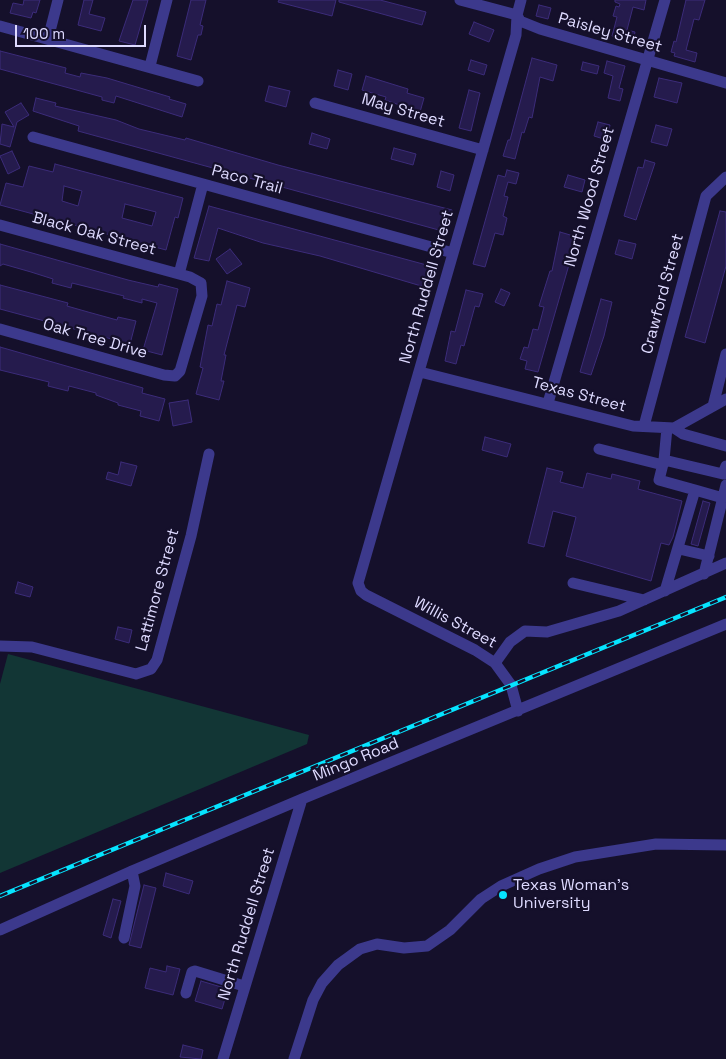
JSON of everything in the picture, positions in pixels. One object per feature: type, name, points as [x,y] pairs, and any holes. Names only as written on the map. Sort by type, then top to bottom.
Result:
[{"type":"street","points":[[48,39],[58,0]]},
{"type":"street","points":[[150,66],[167,0]]},
{"type":"street","name":"Paisley Street","points":[[460,0],[517,15],[520,21],[540,30],[726,83]]},
{"type":"street","name":"North Ruddell Street","points":[[358,582],[516,35],[517,15],[521,0]]},
{"type":"street","name":"North Wood Street","points":[[548,403],[648,62],[664,0]]},
{"type":"street","points":[[0,26],[150,66],[198,81]]},
{"type":"street","name":"May Street","points":[[315,103],[483,150]]},
{"type":"street","name":"Paco Trail","points":[[33,137],[453,253]]},
{"type":"street","name":"Crawford Street","points":[[644,426],[706,196],[726,177]]},
{"type":"street","points":[[179,274],[203,184]]},
{"type":"street","name":"Black Oak Street","points":[[0,225],[179,274],[201,283],[202,296],[180,370]]},
{"type":"street","name":"Oak Tree Drive","points":[[0,329],[164,375],[175,376],[180,370]]},
{"type":"street","points":[[713,406],[726,354]]},
{"type":"street","name":"Texas Street","points":[[420,372],[633,426],[670,428],[683,434],[726,446]]},
{"type":"street","points":[[723,498],[659,480],[670,428],[726,399]]},
{"type":"street","points":[[599,449],[723,474],[726,470]]},
{"type":"street","name":"Lattimore Street","points":[[0,648],[32,647],[136,674],[151,669],[156,660],[191,536],[209,454]]},
{"type":"street","points":[[704,574],[726,484]]},
{"type":"street","points":[[666,591],[695,490]]},
{"type":"street","points":[[679,549],[708,556]]},
{"type":"street","points":[[495,663],[510,642],[525,632],[547,632],[618,611],[726,563]]},
{"type":"street","name":"Willis Street","points":[[358,582],[361,591],[366,595],[475,650],[495,663],[510,685],[518,711]]},
{"type":"street","points":[[574,583],[644,600]]},
{"type":"street","name":"Mingo Road","points":[[0,930],[132,871],[302,799],[726,624]]},
{"type":"street","name":"North Ruddell Street","points":[[223,1059],[302,799]]},
{"type":"street","points":[[294,1059],[313,1000],[322,983],[338,965],[360,949],[377,944],[404,948],[427,946],[450,930],[481,899],[501,886],[539,869],[575,857],[656,844],[726,845]]},
{"type":"street","points":[[124,938],[135,886],[132,871]]},
{"type":"street","points":[[186,993],[192,972],[195,971],[244,986]]},
{"type":"green space","points":[[8,654],[309,735],[307,744],[0,873],[0,684]]},
{"type":"building","points":[[24,0],[40,0],[36,13],[33,12],[31,18],[10,13],[13,3],[23,5]]},
{"type":"building","points":[[84,0],[93,0],[89,14],[105,18],[101,31],[78,25]]},
{"type":"building","points":[[133,0],[148,0],[135,45],[119,41]]},
{"type":"building","points":[[191,0],[206,0],[200,25],[203,26],[201,35],[198,35],[191,60],[177,56]]},
{"type":"building","points":[[279,0],[336,0],[332,16],[278,2]]},
{"type":"building","points":[[339,0],[380,0],[426,12],[422,25],[339,2]]},
{"type":"building","points":[[615,0],[646,0],[644,10],[633,7],[627,30],[635,32],[633,42],[612,36],[617,17],[613,16],[616,6],[619,7],[620,4],[615,2]]},
{"type":"building","points":[[686,0],[705,0],[699,20],[694,19],[686,50],[697,53],[695,62],[674,56],[675,53],[671,52],[674,41],[676,42]]},
{"type":"building","points":[[539,5],[551,8],[548,19],[536,16]]},
{"type":"building","points":[[474,22],[494,30],[489,42],[469,34]]},
{"type":"building","points":[[0,51],[66,68],[65,73],[80,77],[81,73],[107,78],[170,97],[169,99],[186,104],[182,117],[116,96],[114,103],[102,100],[102,97],[0,69]]},
{"type":"building","points":[[532,58],[557,65],[553,81],[540,77],[532,118],[529,117],[524,133],[522,132],[515,159],[503,156],[508,140],[510,140]]},
{"type":"building","points":[[471,60],[487,65],[484,75],[468,70]]},
{"type":"building","points":[[607,61],[625,66],[619,88],[623,89],[620,101],[608,98],[613,76],[604,73]]},
{"type":"building","points":[[583,62],[599,66],[597,74],[581,70]]},
{"type":"building","points":[[338,70],[352,74],[348,90],[334,86]]},
{"type":"building","points":[[366,76],[408,89],[407,93],[424,98],[420,112],[385,100],[386,97],[362,90]]},
{"type":"building","points":[[659,78],[682,83],[677,103],[654,97]]},
{"type":"building","points":[[269,86],[290,91],[286,107],[265,101]]},
{"type":"building","points":[[469,90],[480,93],[471,131],[459,128]]},
{"type":"building","points":[[36,98],[56,103],[55,106],[116,120],[139,129],[185,140],[186,138],[278,165],[452,210],[446,232],[78,131],[79,126],[33,111]]},
{"type":"building","points":[[21,103],[29,115],[17,122],[10,147],[0,144],[2,124],[14,127],[5,112]]},
{"type":"building","points":[[598,122],[610,125],[607,140],[594,136]]},
{"type":"building","points":[[656,125],[672,129],[667,146],[651,142]]},
{"type":"building","points":[[312,133],[330,139],[327,149],[309,144]]},
{"type":"building","points":[[394,148],[416,154],[413,165],[391,159]]},
{"type":"building","points":[[12,151],[20,168],[8,174],[0,156]]},
{"type":"building","points":[[645,160],[655,163],[636,220],[624,216],[638,167],[643,168]]},
{"type":"building","points":[[55,164],[183,198],[178,218],[175,217],[166,250],[0,205],[6,183],[23,187],[29,166],[53,172]],"holes":[[[64,186],[82,191],[78,206],[62,201]],[[125,204],[156,212],[152,226],[122,218]]]},
{"type":"building","points":[[507,170],[519,173],[516,184],[508,182],[504,196],[508,197],[503,216],[507,218],[503,235],[495,233],[485,267],[473,264],[498,175],[505,177]]},
{"type":"building","points":[[441,171],[454,175],[450,191],[437,187]]},
{"type":"building","points":[[568,175],[585,180],[582,192],[564,187]]},
{"type":"building","points":[[209,206],[434,267],[428,288],[320,256],[263,243],[218,228],[209,261],[194,258]]},
{"type":"building","points":[[720,211],[726,212],[726,266],[705,343],[685,337]]},
{"type":"building","points":[[560,232],[577,237],[538,372],[525,369],[527,361],[520,359],[524,347],[528,348],[533,329],[538,330],[544,307],[539,306],[550,271],[552,271]]},
{"type":"building","points":[[619,240],[636,244],[632,259],[615,254]]},
{"type":"building","points":[[0,244],[128,280],[158,287],[159,284],[178,289],[162,355],[143,350],[157,303],[142,299],[142,303],[123,298],[124,296],[72,283],[71,288],[52,283],[53,279],[31,272],[3,264],[0,266]]},
{"type":"building","points":[[230,249],[242,264],[227,274],[216,259]]},
{"type":"building","points":[[227,281],[250,288],[245,307],[237,305],[224,355],[226,355],[221,381],[224,381],[219,400],[196,394],[203,368],[200,367],[208,325],[212,326],[217,304],[221,305]]},
{"type":"building","points":[[0,285],[68,303],[67,306],[117,320],[118,317],[136,321],[130,344],[0,309]]},
{"type":"building","points":[[501,289],[510,293],[504,306],[495,302]]},
{"type":"building","points":[[466,290],[483,294],[479,307],[475,306],[464,346],[461,345],[456,364],[445,361],[451,331],[455,332]]},
{"type":"building","points":[[601,299],[612,302],[604,336],[591,375],[580,372]]},
{"type":"building","points":[[0,347],[143,388],[142,393],[165,399],[159,421],[140,416],[141,411],[118,405],[118,403],[96,395],[96,393],[69,386],[68,391],[48,386],[49,382],[0,370]]},
{"type":"building","points":[[188,400],[192,422],[173,426],[169,403]]},
{"type":"building","points":[[485,437],[511,444],[507,457],[482,450]]},
{"type":"building","points":[[121,462],[137,466],[131,486],[106,479],[108,472],[118,475]]},
{"type":"building","points":[[547,468],[563,472],[560,482],[583,488],[587,473],[611,479],[612,474],[640,481],[638,489],[682,501],[673,537],[669,545],[661,543],[651,581],[566,556],[576,517],[553,511],[544,547],[528,543]]},
{"type":"building","points":[[703,501],[710,503],[698,546],[691,544]]},
{"type":"building","points":[[18,582],[33,587],[30,597],[15,593]]},
{"type":"building","points":[[118,627],[132,630],[129,643],[115,639]]},
{"type":"building","points":[[166,873],[193,881],[189,894],[163,886]]},
{"type":"building","points":[[144,885],[156,888],[141,948],[129,945]]},
{"type":"building","points":[[113,899],[121,901],[111,938],[103,935]]},
{"type":"building","points":[[167,966],[180,969],[173,995],[145,988],[150,968],[166,972]]},
{"type":"building","points":[[201,981],[228,989],[222,1009],[195,1001]]},
{"type":"building","points":[[183,1045],[203,1050],[201,1059],[180,1057]]},
{"type":"railway","points":[[0,896],[726,597]]},
{"type":"place","name":"Texas Woman's University","points":[[503,895]]}]
